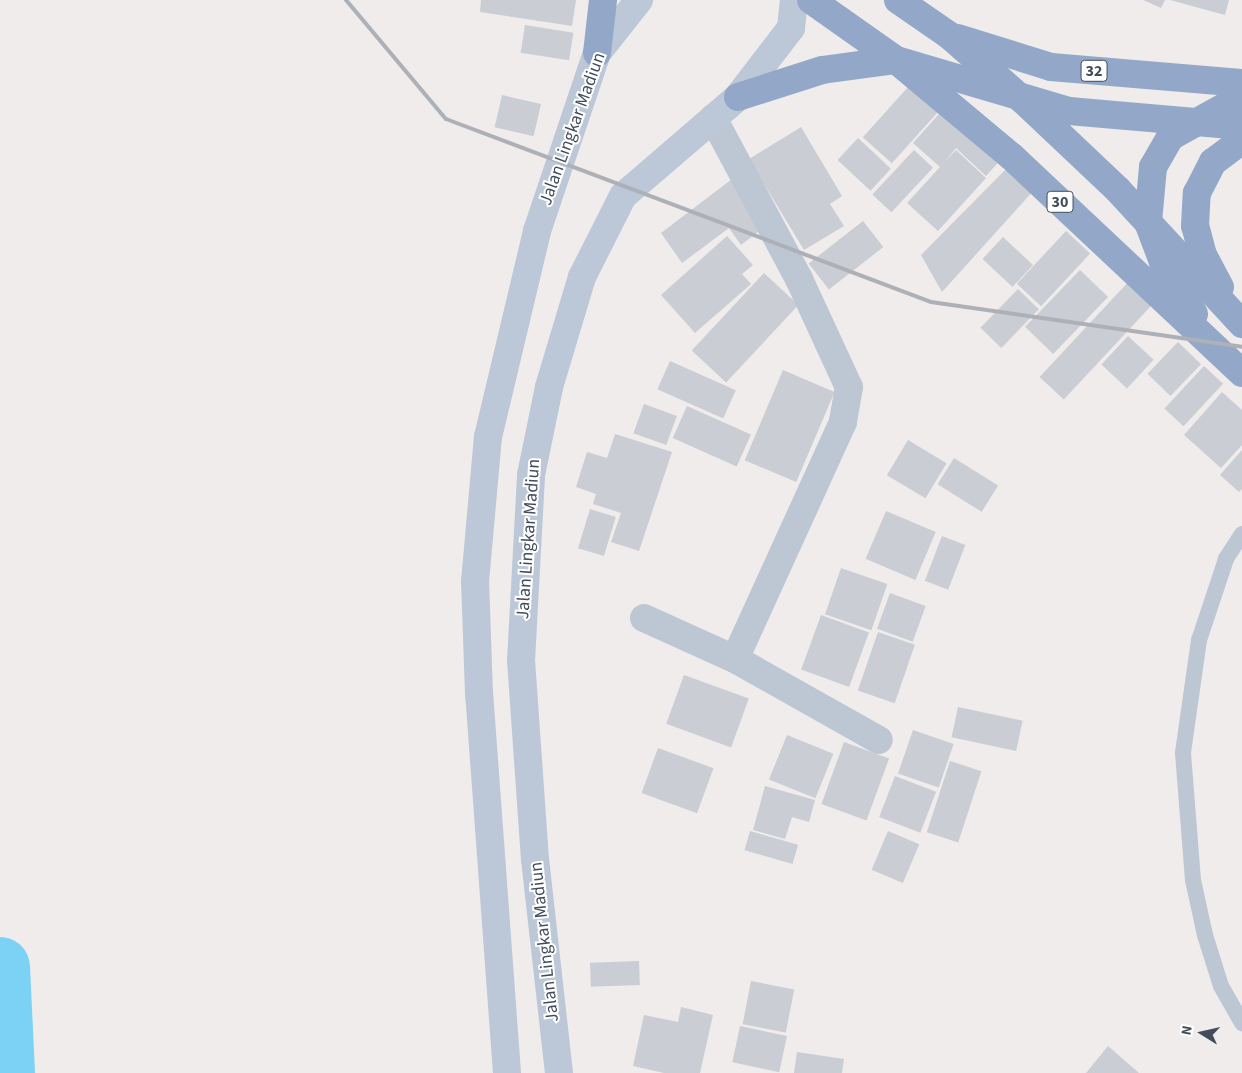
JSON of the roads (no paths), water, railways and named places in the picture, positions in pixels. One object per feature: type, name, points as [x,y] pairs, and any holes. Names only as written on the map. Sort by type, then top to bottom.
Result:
[{"type":"highway","points":[[597,53],[603,0]]},
{"type":"highway","points":[[812,0],[896,60],[1024,101],[1069,111],[1189,124],[1242,126]]},
{"type":"highway","name":"32","points":[[898,0],[950,36],[1051,67],[1242,83]]},
{"type":"highway","name":"30","points":[[950,36],[1024,101],[1148,222],[1240,322]]},
{"type":"highway","points":[[738,97],[822,70],[896,60]]},
{"type":"highway","name":"30","points":[[896,60],[1012,156],[1242,373]]},
{"type":"highway","name":"30","points":[[1219,351],[1163,262],[1148,222],[1153,167],[1170,137],[1189,124],[1242,97]]},
{"type":"highway","name":"30","points":[[1240,322],[1203,255],[1195,226],[1197,193],[1213,162],[1242,140]]},
{"type":"main road","name":"Jalan Lingkar Madiun","points":[[507,1073],[492,868],[475,582],[488,437],[537,231],[597,53],[639,0]]},
{"type":"main road","name":"Jalan Lingkar Madiun","points":[[559,1073],[535,860],[521,661],[531,475],[549,387],[582,277],[623,196],[738,97],[791,28],[794,0]]},
{"type":"main road","points":[[492,868],[535,860]]},
{"type":"street","points":[[713,118],[799,279],[849,387],[844,422],[735,659]]},
{"type":"street","points":[[644,618],[735,659],[879,740]]},
{"type":"lane","points":[[1242,534],[1226,559],[1201,632],[1183,753],[1185,816],[1197,898],[1221,986],[1242,1023]]},
{"type":"waterway","points":[[0,967],[5,1073]]},
{"type":"railway","points":[[346,0],[446,119],[931,302],[1242,347]]}]
